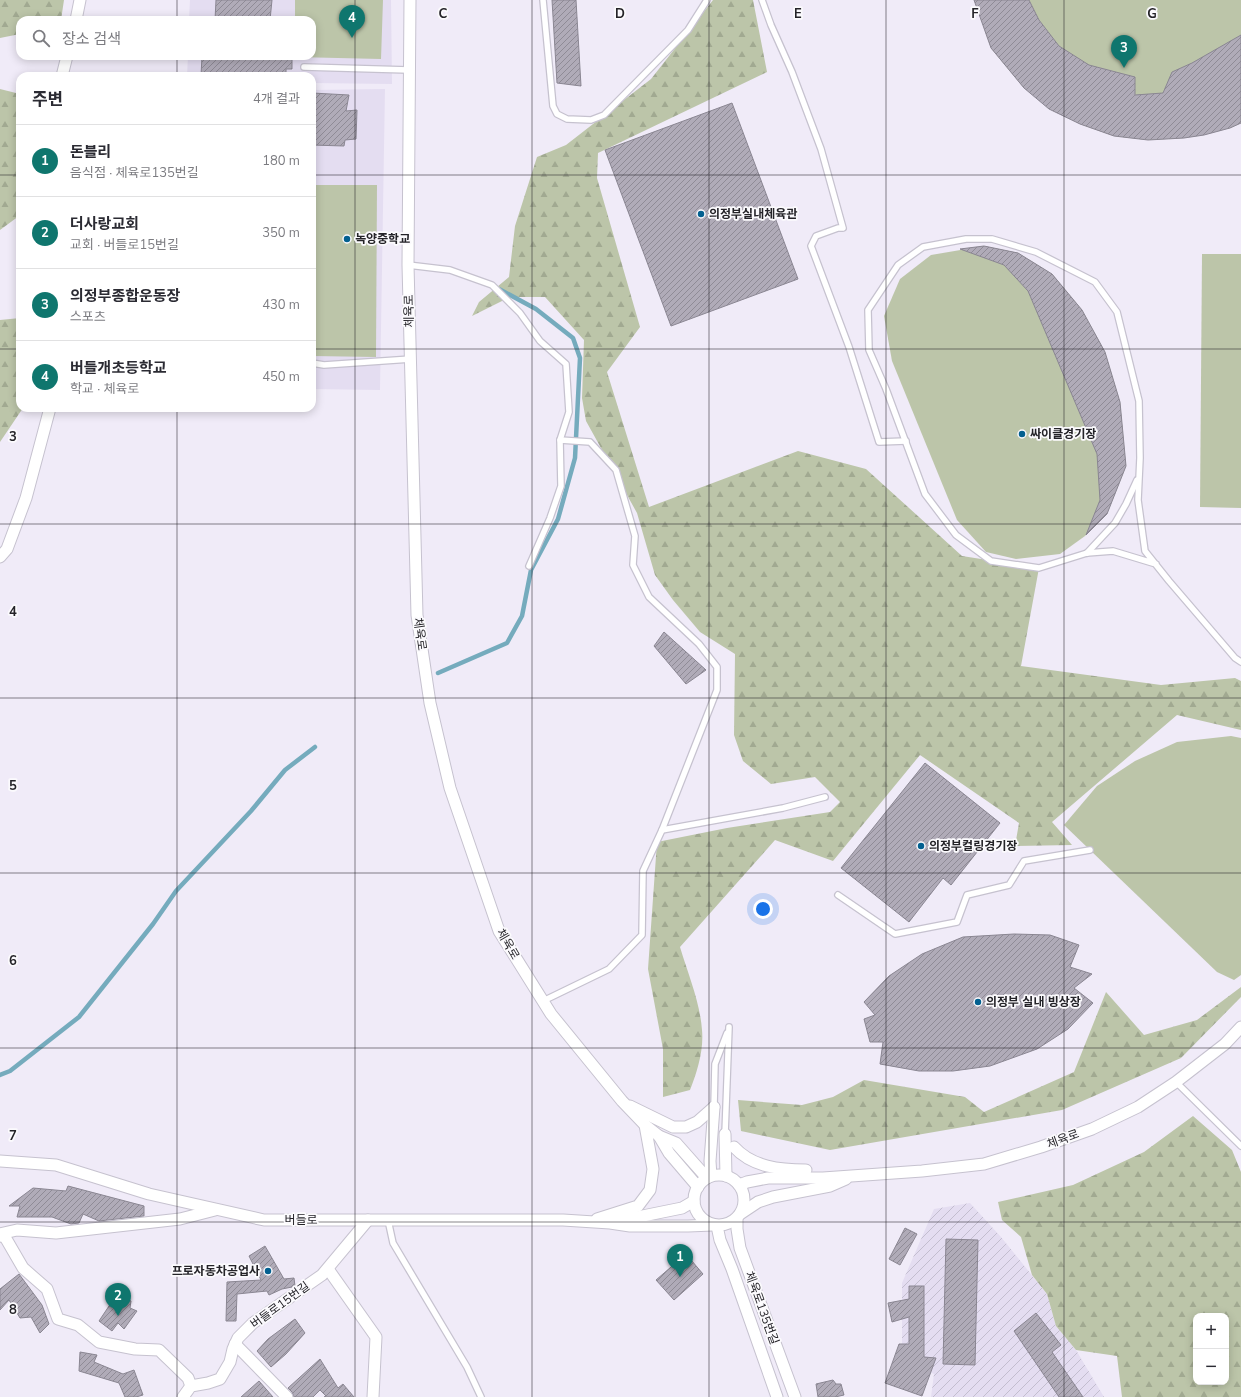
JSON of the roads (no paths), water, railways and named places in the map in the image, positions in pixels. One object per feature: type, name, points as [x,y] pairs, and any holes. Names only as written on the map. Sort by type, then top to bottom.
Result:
[{"type":"street","points":[[77,16],[80,0]]},
{"type":"street","name":"체육로","points":[[410,0],[408,265],[417,615],[430,703],[450,788],[499,931],[553,1018],[622,1101],[645,1125],[659,1136],[676,1143],[709,1177]]},
{"type":"street","points":[[63,72],[66,60]]},
{"type":"street","points":[[0,558],[7,549],[26,498],[49,412]]},
{"type":"street","name":"체육로","points":[[854,1175],[922,1171],[984,1164],[1034,1150],[1092,1129],[1138,1107],[1176,1082],[1225,1044],[1241,1027]]},
{"type":"street","points":[[622,1101],[632,1108],[673,1127],[686,1127],[697,1122],[714,1107]]},
{"type":"street","points":[[709,1177],[714,1107]]},
{"type":"street","points":[[591,1221],[638,1206],[650,1190],[654,1170],[645,1125]]},
{"type":"street","points":[[725,1134],[726,1176]]},
{"type":"street","points":[[659,1136],[669,1153],[698,1187]]},
{"type":"street","points":[[734,1147],[747,1159],[770,1167],[854,1175]]},
{"type":"street","name":"버들로","points":[[0,1161],[56,1165],[149,1194],[264,1220],[563,1220],[591,1221],[630,1226],[715,1225]]},
{"type":"street","points":[[739,1216],[743,1207],[743,1192],[734,1180],[721,1175],[709,1177],[698,1187],[695,1193],[694,1201],[695,1209],[699,1216],[705,1222],[715,1225],[728,1224],[739,1216],[758,1202],[773,1197],[830,1186],[854,1175]]},
{"type":"street","points":[[739,1185],[768,1178],[823,1178],[854,1175]]},
{"type":"street","points":[[610,1223],[682,1208],[694,1201]]},
{"type":"street","points":[[0,1235],[17,1230],[56,1233],[180,1219],[218,1210]]},
{"type":"street","name":"체육로135번길","points":[[739,1216],[736,1229],[740,1248],[795,1397]]},
{"type":"street","name":"버들로15번길","points":[[191,1386],[220,1379],[230,1362],[238,1338],[253,1323],[322,1275],[368,1220]]},
{"type":"street","name":"체육로135번길","points":[[715,1225],[777,1397]]},
{"type":"street","points":[[0,1235],[5,1237],[23,1268],[48,1289],[58,1319],[78,1325],[99,1342],[135,1349],[159,1350],[188,1378],[191,1386],[182,1397]]},
{"type":"street","points":[[328,1269],[376,1337],[373,1397]]},
{"type":"street","points":[[235,1344],[287,1397]]},
{"type":"lane","points":[[543,0],[553,106],[557,114],[567,119],[591,120],[604,116],[688,30],[707,0]]},
{"type":"lane","points":[[762,0],[771,25],[792,72],[821,149],[843,228],[838,228],[816,236],[811,246],[849,347],[879,442],[906,442]]},
{"type":"lane","points":[[304,67],[409,70]]},
{"type":"lane","points":[[1156,564],[1113,551],[1087,553],[1038,568],[991,561],[956,535],[925,494],[869,350],[868,310],[898,265],[923,247],[966,239],[992,239],[1036,252],[1095,282],[1117,312],[1139,401],[1140,458],[1138,500],[1145,551],[1156,564],[1235,658],[1241,662]]},
{"type":"lane","points":[[408,265],[450,270],[492,285],[520,313],[540,341],[566,364],[568,412],[560,440],[561,486],[550,518],[529,566]]},
{"type":"lane","points":[[316,364],[324,365],[411,359]]},
{"type":"lane","points":[[542,1001],[609,969],[642,935],[643,871],[662,830],[717,690],[717,667],[699,644],[649,597],[633,565],[635,536],[616,470],[590,442],[560,440]]},
{"type":"lane","points":[[1087,553],[1115,523],[1139,476]]},
{"type":"lane","points":[[662,830],[783,808],[825,797]]},
{"type":"lane","points":[[838,895],[895,934],[957,922],[967,895],[1009,885],[1024,861],[1090,850]]},
{"type":"lane","points":[[714,1107],[715,1064],[729,1027],[725,1134],[734,1147]]},
{"type":"lane","points":[[1176,1082],[1241,1146]]},
{"type":"lane","points":[[388,1220],[393,1243],[467,1367],[481,1397]]},
{"type":"waterway","points":[[438,673],[507,643],[522,616],[531,570],[558,519],[575,458],[580,358],[573,338],[536,309],[499,289]]},
{"type":"waterway","points":[[0,1075],[10,1071],[79,1017],[153,924],[176,891],[251,811],[285,770],[315,747]]},
{"type":"place","name":"버들개초등학교","points":[[352,38]]},
{"type":"place","name":"의정부종합운동장","points":[[1124,68]]},
{"type":"place","name":"의정부실내체육관","points":[[701,214]]},
{"type":"place","name":"녹양중학교","points":[[347,239]]},
{"type":"place","name":"싸이클경기장","points":[[1022,434]]},
{"type":"place","name":"의정부컬링경기장","points":[[921,846]]},
{"type":"place","name":"의정부 실내 빙상장","points":[[978,1002]]},
{"type":"place","name":"프로자동차공업사","points":[[268,1271]]},
{"type":"place","name":"돈블리","points":[[680,1277]]},
{"type":"place","name":"더사랑교회","points":[[118,1316]]}]
